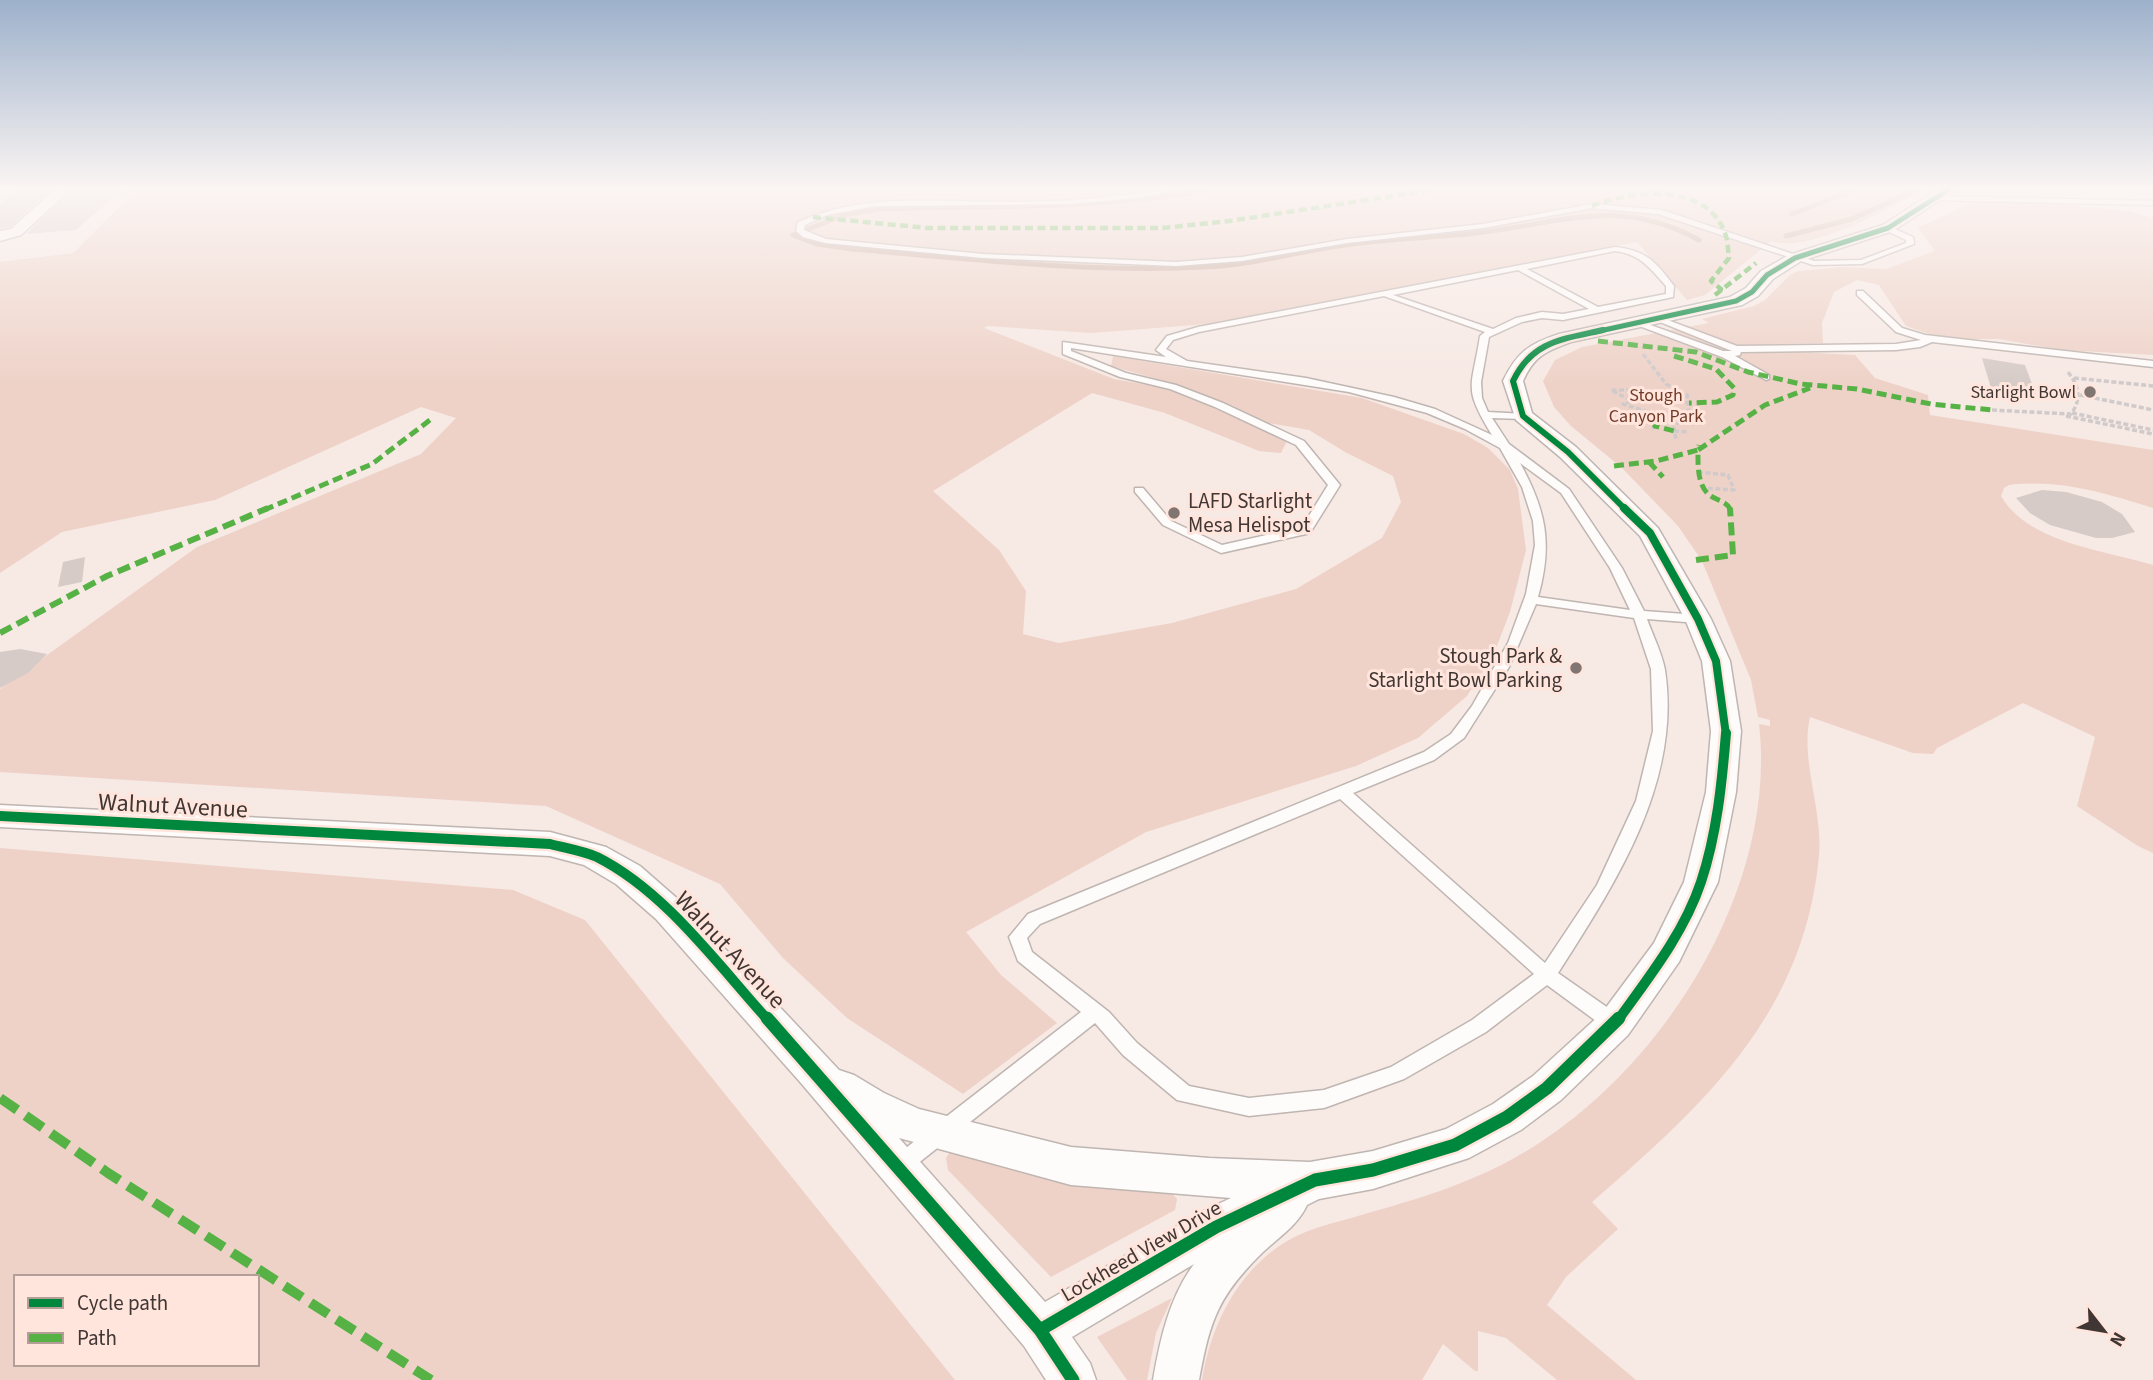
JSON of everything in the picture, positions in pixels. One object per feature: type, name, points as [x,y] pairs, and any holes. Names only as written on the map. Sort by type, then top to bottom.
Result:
[{"type":"street","points":[[1523,416],[1514,381],[1522,362],[1532,352],[1566,338],[1652,314],[1693,312],[1721,306],[1744,297],[1767,275],[1806,254]]},
{"type":"street","name":"Lockheed View Drive","points":[[815,1071],[870,1106],[915,1126],[1071,1166],[1209,1178],[1315,1180],[1373,1170],[1455,1145],[1507,1117],[1546,1088],[1615,1024],[1667,952],[1701,882],[1721,792],[1724,719],[1716,661],[1698,619],[1650,533],[1578,462],[1523,416]]},
{"type":"street","name":"Walnut Avenue","points":[[0,816],[550,844],[594,856],[628,874],[668,910],[899,1166],[1040,1330],[1073,1380]]},
{"type":"street","name":"Lockheed View Drive","points":[[1040,1330],[1216,1227],[1315,1180]]},
{"type":"street","name":"Lockheed View Drive","points":[[1176,1380],[1183,1340],[1198,1298],[1235,1249],[1315,1180]]},
{"type":"lane","points":[[966,254],[1176,264],[1267,254]]},
{"type":"lane","points":[[1184,363],[1161,351],[1170,338],[1198,330],[1588,254]]},
{"type":"lane","points":[[1643,254],[1670,286],[1670,295],[1652,314]]},
{"type":"lane","points":[[1784,254],[1813,262],[1862,262],[1882,254]]},
{"type":"lane","points":[[1521,268],[1598,311]]},
{"type":"lane","points":[[1860,293],[1899,330],[1931,339],[2153,364]]},
{"type":"lane","points":[[1385,295],[1493,331]]},
{"type":"lane","points":[[1139,490],[1167,523],[1221,549],[1306,530],[1334,485],[1300,443],[1184,391],[1099,366],[1066,352],[1066,344],[1361,391],[1435,414],[1487,435],[1504,446],[1566,491],[1616,568],[1639,615],[1658,669],[1660,731],[1644,801],[1604,888],[1546,975],[1479,1026],[1397,1073],[1324,1099],[1250,1107],[1184,1094],[1130,1049],[1094,1013],[1024,956],[1018,937],[1034,919],[1429,756],[1459,736],[1511,653],[1531,600],[1538,560],[1539,520],[1522,478],[1504,446],[1485,415],[1477,399],[1475,376],[1485,336],[1530,318],[1563,317],[1598,311],[1652,314],[1736,349],[1896,347],[1920,344],[1931,339]]},
{"type":"lane","points":[[1652,314],[1766,377]]},
{"type":"lane","points":[[1722,354],[1732,355],[1737,353],[1736,349]]},
{"type":"lane","points":[[1485,415],[1523,416]]},
{"type":"lane","points":[[1531,600],[1639,615],[1698,619]]},
{"type":"lane","points":[[1341,791],[1546,975],[1615,1024]]},
{"type":"lane","points":[[899,1166],[1094,1013]]},
{"type":"path","points":[[2043,352],[2073,378],[2080,395],[2078,404],[2071,413]]},
{"type":"path","points":[[1643,354],[1664,381],[1687,395],[1689,413],[1679,416],[1682,418],[1674,427],[1676,440]]},
{"type":"path","points":[[2073,378],[2153,386]]},
{"type":"path","points":[[1664,381],[1674,381]]},
{"type":"path","points":[[1648,412],[1623,404],[1632,401],[1611,390],[1627,389],[1664,400],[1689,403]]},
{"type":"path","points":[[2080,395],[2153,410]]},
{"type":"path","points":[[1992,410],[2025,410],[2153,432]]},
{"type":"path","points":[[2061,415],[2071,413],[2153,432]]},
{"type":"path","points":[[1674,431],[1689,432]]},
{"type":"path","points":[[1698,472],[1728,475],[1734,490],[1704,488]]},
{"type":"green space","points":[[62,254],[1573,254],[1221,323],[1091,333],[987,326],[984,328],[1114,379],[1164,388],[1287,441],[1281,453],[1259,451],[1165,413],[1092,393],[933,491],[999,550],[1026,591],[1023,634],[1059,643],[1172,623],[1296,589],[1382,538],[1401,502],[1393,476],[1309,430],[1269,423],[1179,385],[1111,366],[1113,356],[1362,398],[1464,434],[1488,448],[1510,470],[1518,489],[1526,550],[1510,612],[1493,656],[1467,696],[1418,738],[1356,766],[1146,832],[966,932],[1001,975],[1057,1023],[963,1094],[847,1018],[783,958],[720,884],[546,806],[0,772],[0,689],[197,547],[421,454],[456,418],[421,407],[215,500],[62,532],[0,573],[0,262]]},
{"type":"green space","points":[[1648,254],[1755,254],[1705,295],[1687,300]]},
{"type":"green space","name":"Stough Canyon Park","points":[[1926,254],[2153,254],[2153,355],[2061,350],[1999,339],[1959,339],[1929,334],[1906,326],[1879,285],[1857,280],[1834,292],[1822,323],[1823,343],[1773,344],[1780,351],[1855,355],[1875,378],[1928,395],[1930,415],[2153,450],[2153,508],[2100,493],[2047,484],[2009,485],[2004,488],[2001,496],[2013,512],[2048,535],[2153,565],[2153,853],[2077,806],[2095,737],[2023,703],[1937,748],[1933,754],[1913,753],[1810,717],[1808,750],[1818,820],[1819,855],[1810,911],[1794,962],[1771,1008],[1743,1051],[1710,1091],[1673,1129],[1592,1202],[1618,1229],[1566,1277],[1547,1305],[1636,1380],[1557,1380],[1506,1338],[1478,1331],[1478,1371],[1443,1344],[1422,1380],[1202,1380],[1211,1343],[1226,1307],[1247,1276],[1275,1249],[1315,1229],[1416,1199],[1473,1178],[1534,1147],[1590,1104],[1642,1052],[1686,993],[1721,929],[1746,861],[1760,792],[1759,724],[1770,726],[1770,720],[1758,717],[1751,680],[1702,561],[1678,526],[1622,468],[1571,426],[1554,407],[1543,381],[1555,360],[1582,347],[1709,323],[1702,319],[1754,306],[1765,300],[1790,275],[1798,271],[1842,267],[1886,269]]},
{"type":"green space","points":[[0,848],[513,890],[585,920],[955,1380],[0,1380]]},
{"type":"green space","points":[[950,1152],[1001,1167],[1085,1185],[1170,1191],[1177,1199],[1175,1210],[1051,1277],[948,1170],[946,1158]]},
{"type":"green space","points":[[1172,1298],[1156,1333],[1147,1380],[1127,1380],[1097,1337]]},
{"type":"building","points":[[1982,358],[2025,365],[2036,395],[1991,388]]},
{"type":"building","points":[[2042,490],[2066,492],[2102,502],[2122,514],[2135,532],[2112,538],[2096,538],[2050,525],[2030,513],[2016,498]]},
{"type":"building","points":[[85,557],[82,582],[58,587],[63,562]]},
{"type":"building","points":[[20,649],[47,654],[28,673],[0,688],[0,652]]},
{"type":"waterway","points":[[916,254],[1117,268],[1224,266],[1294,254]]},
{"type":"marked path","points":[[1720,292],[1721,289],[1711,281],[1729,258],[1728,254]]},
{"type":"marked path","points":[[1715,295],[1756,263]]},
{"type":"marked path","points":[[1598,341],[1696,352],[1748,372],[1801,384],[1857,389],[1931,404],[1992,410]]},
{"type":"marked path","points":[[1674,356],[1716,369],[1734,388],[1733,395],[1722,401],[1689,403]]},
{"type":"marked path","points":[[1696,560],[1733,555],[1731,509],[1728,504],[1707,493],[1698,472],[1698,450],[1765,405],[1810,388]]},
{"type":"marked path","points":[[1648,412],[1659,421],[1655,426],[1674,431]]},
{"type":"marked path","points":[[0,633],[107,576],[372,464],[430,420]]},
{"type":"marked path","points":[[1614,466],[1656,461],[1698,450],[1699,445]]},
{"type":"marked path","points":[[1649,462],[1663,477]]},
{"type":"marked path","points":[[0,1098],[108,1173],[431,1380]]},
{"type":"cycle path","points":[[1040,1330],[1216,1227],[1315,1180],[1373,1170],[1455,1145],[1507,1117],[1547,1088],[1615,1024],[1667,952],[1701,882],[1721,792],[1726,731],[1716,661],[1698,619],[1650,533],[1568,452],[1523,416],[1513,381],[1522,362],[1542,346],[1566,338],[1736,301],[1752,292],[1767,275],[1806,254]]},
{"type":"cycle path","points":[[0,816],[550,844],[594,856],[628,875],[668,910],[815,1071],[1040,1330],[1073,1380]]},
{"type":"place","name":"Starlight Bowl","points":[[2090,392]]},
{"type":"place","name":"LAFD Starlight Mesa Helispot","points":[[1174,513]]},
{"type":"place","name":"Stough Park & Starlight Bowl Parking","points":[[1576,668]]}]
